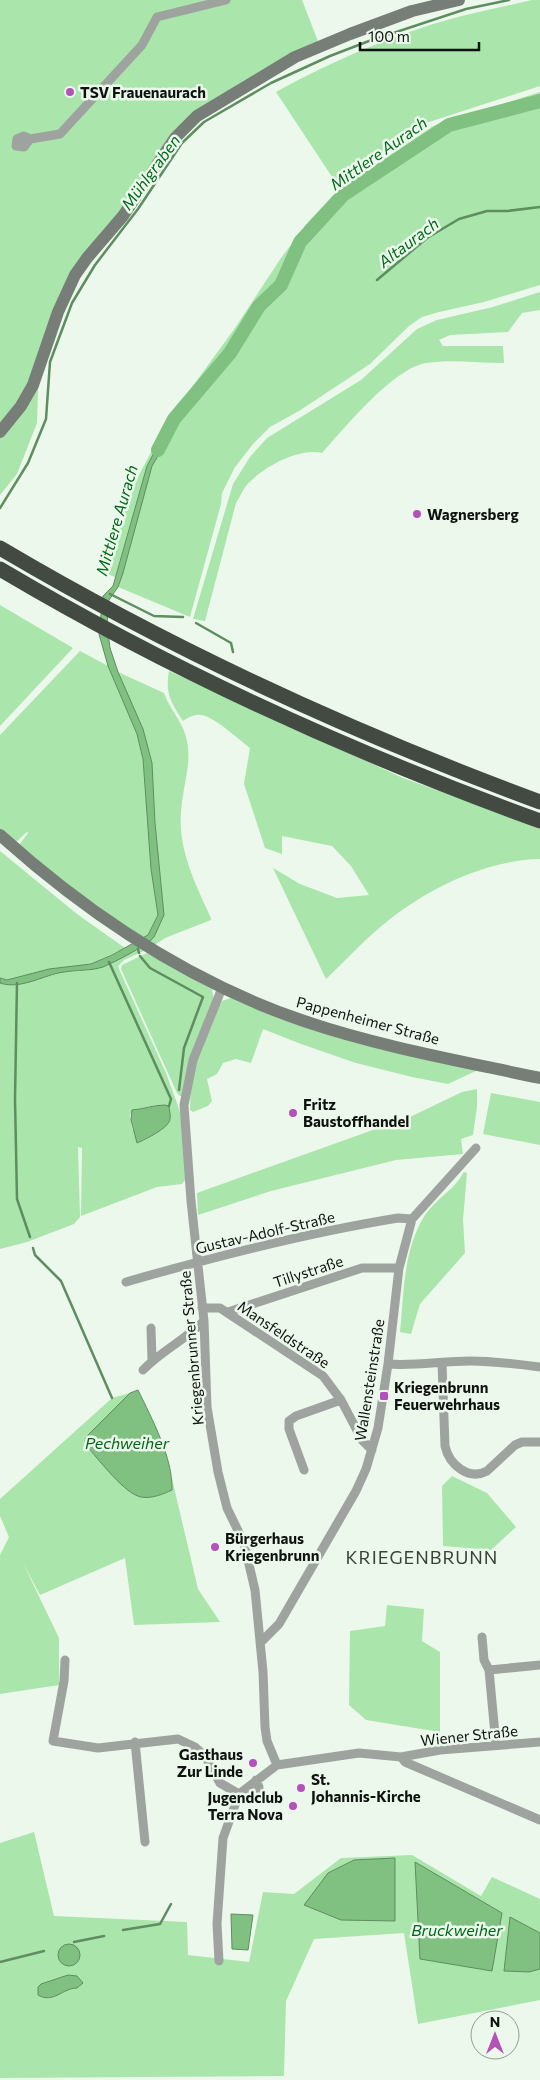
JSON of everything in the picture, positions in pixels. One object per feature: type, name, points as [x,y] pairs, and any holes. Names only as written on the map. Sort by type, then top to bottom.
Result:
[{"type":"highway","points":[[0,548],[84,595],[274,690],[406,749],[540,802]]},
{"type":"highway","points":[[0,569],[95,622],[184,668],[343,742],[540,821]]},
{"type":"street","points":[[30,139],[60,134],[142,45],[157,17],[226,0]]},
{"type":"street","points":[[0,432],[21,406],[33,385],[58,312],[75,275],[86,258],[122,216],[175,138],[197,116],[295,57],[412,11],[459,0]]},
{"type":"street","name":"Pappenheimer Straße","points":[[0,835],[42,873],[107,922],[157,954],[222,988],[275,1010],[342,1033],[406,1050],[540,1078]]},
{"type":"street","name":"Kriegenbrunner Straße","points":[[222,988],[193,1060],[184,1105],[191,1201],[204,1321],[207,1407],[218,1472],[227,1508],[244,1543],[255,1590],[265,1727],[267,1741],[277,1765]]},
{"type":"street","name":"Wallensteinstraße","points":[[260,1642],[279,1624],[301,1587],[356,1491],[372,1450],[378,1428],[388,1364],[399,1268],[412,1220],[476,1148]]},
{"type":"street","name":"Gustav-Adolf-Straße","points":[[126,1282],[198,1261],[371,1222],[398,1218],[412,1220]]},
{"type":"street","name":"Tillystraße","points":[[228,1312],[362,1268],[399,1268]]},
{"type":"street","name":"Mansfeldstraße","points":[[202,1308],[220,1308],[228,1312],[315,1370],[331,1385],[341,1400],[358,1435],[372,1450]]},
{"type":"street","points":[[143,1370],[152,1360],[196,1329],[204,1321]]},
{"type":"street","points":[[151,1328],[152,1360]]},
{"type":"street","points":[[388,1364],[408,1366],[442,1362],[499,1362],[540,1367]]},
{"type":"street","points":[[442,1362],[446,1450],[458,1467],[469,1474],[477,1475],[487,1471],[515,1445],[522,1442],[540,1442]]},
{"type":"street","points":[[304,1470],[289,1429],[289,1421],[296,1416],[341,1400]]},
{"type":"street","points":[[482,1638],[484,1660],[490,1670],[496,1745]]},
{"type":"street","points":[[65,1660],[64,1681],[53,1741],[98,1748],[134,1742],[178,1739],[195,1747],[205,1756],[220,1782],[239,1794],[255,1796],[259,1793],[256,1780],[277,1765],[358,1753],[401,1757],[405,1762],[540,1820]]},
{"type":"street","points":[[490,1670],[540,1665]]},
{"type":"street","points":[[134,1742],[145,1842]]},
{"type":"street","name":"Wiener Straße","points":[[401,1757],[440,1750],[540,1742]]},
{"type":"street","points":[[219,1961],[217,1924],[223,1838],[239,1794]]},
{"type":"shaded area","points":[[0,0],[302,0],[319,44],[181,126],[122,210],[77,263],[39,359],[37,423],[17,474],[0,495]]},
{"type":"shaded area","points":[[532,0],[540,0],[540,86],[423,124],[338,186],[276,92],[341,59],[408,32],[454,18]]},
{"type":"shaded area","points":[[540,92],[540,285],[484,302],[422,317],[409,326],[370,364],[299,411],[270,427],[253,444],[235,467],[222,493],[221,504],[190,617],[118,587],[152,466],[169,437],[164,434],[147,466],[115,577],[103,572],[138,477],[168,420],[235,328],[281,258],[308,222],[341,188],[433,126]]},
{"type":"shaded area","points":[[540,292],[540,310],[522,313],[508,332],[450,335],[439,340],[443,346],[503,346],[504,363],[445,361],[426,363],[413,368],[399,376],[370,401],[322,453],[303,453],[292,456],[271,466],[253,479],[236,503],[205,621],[193,619],[233,484],[250,457],[267,438],[361,380],[417,329],[437,320],[493,307]]},
{"type":"shaded area","points":[[0,605],[73,648],[0,726]]},
{"type":"shaded area","points":[[80,651],[108,666],[137,734],[143,759],[151,869],[158,915],[148,935],[143,939],[82,899],[19,845],[27,832],[16,842],[0,831],[0,735]]},
{"type":"shaded area","points":[[169,671],[403,778],[540,827],[540,859],[500,864],[480,870],[461,877],[423,896],[382,926],[326,979],[273,868],[300,884],[337,898],[369,895],[351,866],[332,846],[282,836],[282,854],[265,848],[244,784],[250,748],[207,717],[196,715],[183,721],[170,698],[168,686]]},
{"type":"shaded area","points":[[118,672],[164,693],[185,734],[188,750],[188,768],[181,813],[182,840],[189,867],[211,918],[211,920],[165,938],[153,946],[148,943],[164,915],[155,823],[152,763]]},
{"type":"shaded area","points":[[0,851],[77,914],[125,948],[91,964],[7,980],[0,978]]},
{"type":"shaded area","points":[[140,948],[144,951],[124,960],[118,966],[166,1073],[177,1103],[182,1119],[186,1179],[182,1184],[157,1187],[81,1216],[82,1148],[78,1147],[80,1217],[74,1224],[27,1242],[0,1249],[0,983],[17,985],[64,972],[84,971],[101,967]],"holes":[[[156,1105],[163,1127],[145,1139],[132,1129],[130,1115],[133,1110]]]},
{"type":"shaded area","points":[[147,953],[212,989],[214,1001],[189,1059],[182,1096],[177,1093],[121,969],[122,965]]},
{"type":"shaded area","points":[[233,997],[478,1070],[448,1084],[356,1063],[263,1029],[251,1063],[236,1059],[223,1063],[217,1074],[207,1079],[212,1101],[208,1106],[193,1112],[190,1110],[192,1082],[199,1054],[209,1027],[222,1001]]},
{"type":"shaded area","points":[[477,1089],[477,1107],[473,1135],[461,1139],[463,1154],[396,1160],[271,1191],[198,1215],[197,1193],[412,1116],[462,1092]]},
{"type":"shaded area","points":[[491,1093],[540,1102],[540,1145],[483,1134]]},
{"type":"shaded area","points":[[464,1172],[467,1173],[463,1220],[465,1253],[420,1304],[411,1334],[400,1332],[408,1257],[412,1242],[425,1215]]},
{"type":"shaded area","points":[[130,1393],[86,1437],[85,1441],[89,1450],[131,1493],[172,1490],[172,1479],[198,1589],[220,1622],[134,1625],[125,1558],[40,1595],[23,1563],[59,1638],[59,1685],[0,1694],[0,1555],[9,1537],[0,1516],[0,1499],[112,1398]]},
{"type":"shaded area","points":[[452,1476],[487,1493],[516,1527],[491,1550],[443,1546],[442,1486]]},
{"type":"shaded area","points":[[387,1605],[424,1609],[422,1641],[440,1652],[440,1732],[366,1720],[349,1705],[350,1631],[385,1626]]},
{"type":"shaded area","points":[[34,1832],[54,1916],[187,1922],[188,1955],[249,1962],[263,1892],[294,1894],[341,1858],[412,1855],[481,1896],[492,1877],[540,1899],[540,2000],[489,2010],[470,2010],[470,2014],[418,2024],[404,1933],[314,1939],[286,2001],[284,2076],[0,2078],[0,1843]]},
{"type":"water","points":[[164,434],[169,437],[152,466],[123,573],[118,587],[109,600],[107,625],[110,648],[118,672],[143,729],[152,763],[155,823],[164,915],[154,937],[148,943],[103,967],[64,972],[16,985],[0,983],[0,978],[7,980],[49,969],[91,964],[112,955],[148,935],[158,915],[151,869],[143,759],[137,734],[108,666],[99,634],[103,596],[113,586],[147,466]]},
{"type":"water","points":[[169,1106],[169,1122],[156,1133],[137,1143],[131,1120],[132,1110]]},
{"type":"water","name":"Pechweiher","points":[[138,1390],[161,1439],[169,1465],[172,1490],[157,1496],[141,1497],[128,1490],[89,1449],[85,1441],[86,1437],[130,1393]]},
{"type":"water","name":"Bruckweiher","points":[[395,1858],[395,1921],[341,1920],[304,1905],[328,1873],[354,1860]]},
{"type":"water","name":"Bruckweiher","points":[[415,1862],[502,1913],[492,1971],[420,1959]]},
{"type":"water","points":[[231,1914],[253,1915],[248,1950],[232,1949]]},
{"type":"water","name":"Bruckweiher","points":[[510,1917],[540,1933],[540,1969],[529,1972],[504,1971]]},
{"type":"water","points":[[69,1944],[77,1947],[80,1955],[77,1963],[69,1966],[61,1963],[58,1955],[61,1947]]},
{"type":"water","points":[[68,1975],[77,1976],[83,1983],[77,1988],[67,1990],[53,1997],[48,1998],[38,1995],[38,1987],[41,1984]]},
{"type":"waterway","name":"Mühlgraben","points":[[0,508],[28,463],[46,419],[50,362],[72,303],[95,265],[138,209],[182,143],[204,122],[271,83],[330,56],[466,9],[509,0]]},
{"type":"waterway","name":"Mittlere Aurach","points":[[158,450],[174,419],[230,353],[259,306],[281,285],[300,242],[343,195],[449,125],[540,101]]},
{"type":"waterway","name":"Altaurach","points":[[377,280],[427,238],[459,219],[487,211],[507,211],[540,207]]},
{"type":"waterway","points":[[110,594],[154,616],[183,617]]},
{"type":"waterway","points":[[196,623],[231,643],[233,652]]},
{"type":"waterway","points":[[138,949],[139,953]]},
{"type":"waterway","points":[[140,956],[150,968],[203,997],[184,1048],[179,1090]]},
{"type":"waterway","points":[[109,962],[171,1099],[169,1106]]},
{"type":"waterway","points":[[17,983],[15,1099],[17,1199],[30,1237]]},
{"type":"waterway","points":[[33,1248],[35,1255],[61,1281],[112,1398]]},
{"type":"waterway","points":[[123,1930],[160,1924],[171,1904]]},
{"type":"waterway","points":[[74,1942],[104,1936]]},
{"type":"waterway","points":[[0,1962],[44,1951]]},
{"type":"place","name":"TSV Frauenaurach","points":[[70,92]]},
{"type":"place","name":"Wagnersberg","points":[[417,514]]},
{"type":"place","name":"Fritz Baustoffhandel","points":[[293,1113]]},
{"type":"place","name":"Kriegenbrunn Feuerwehrhaus","points":[[384,1396]]},
{"type":"place","name":"Bürgerhaus Kriegenbrunn","points":[[215,1547]]},
{"type":"place","name":"Gasthaus Zur Linde","points":[[253,1763]]},
{"type":"place","name":"St. Johannis-Kirche","points":[[301,1788]]},
{"type":"place","name":"Jugendclub Terra Nova","points":[[293,1806]]},
{"type":"district","name":"KRIEGENBRUNN","points":[[422,1557]]}]
